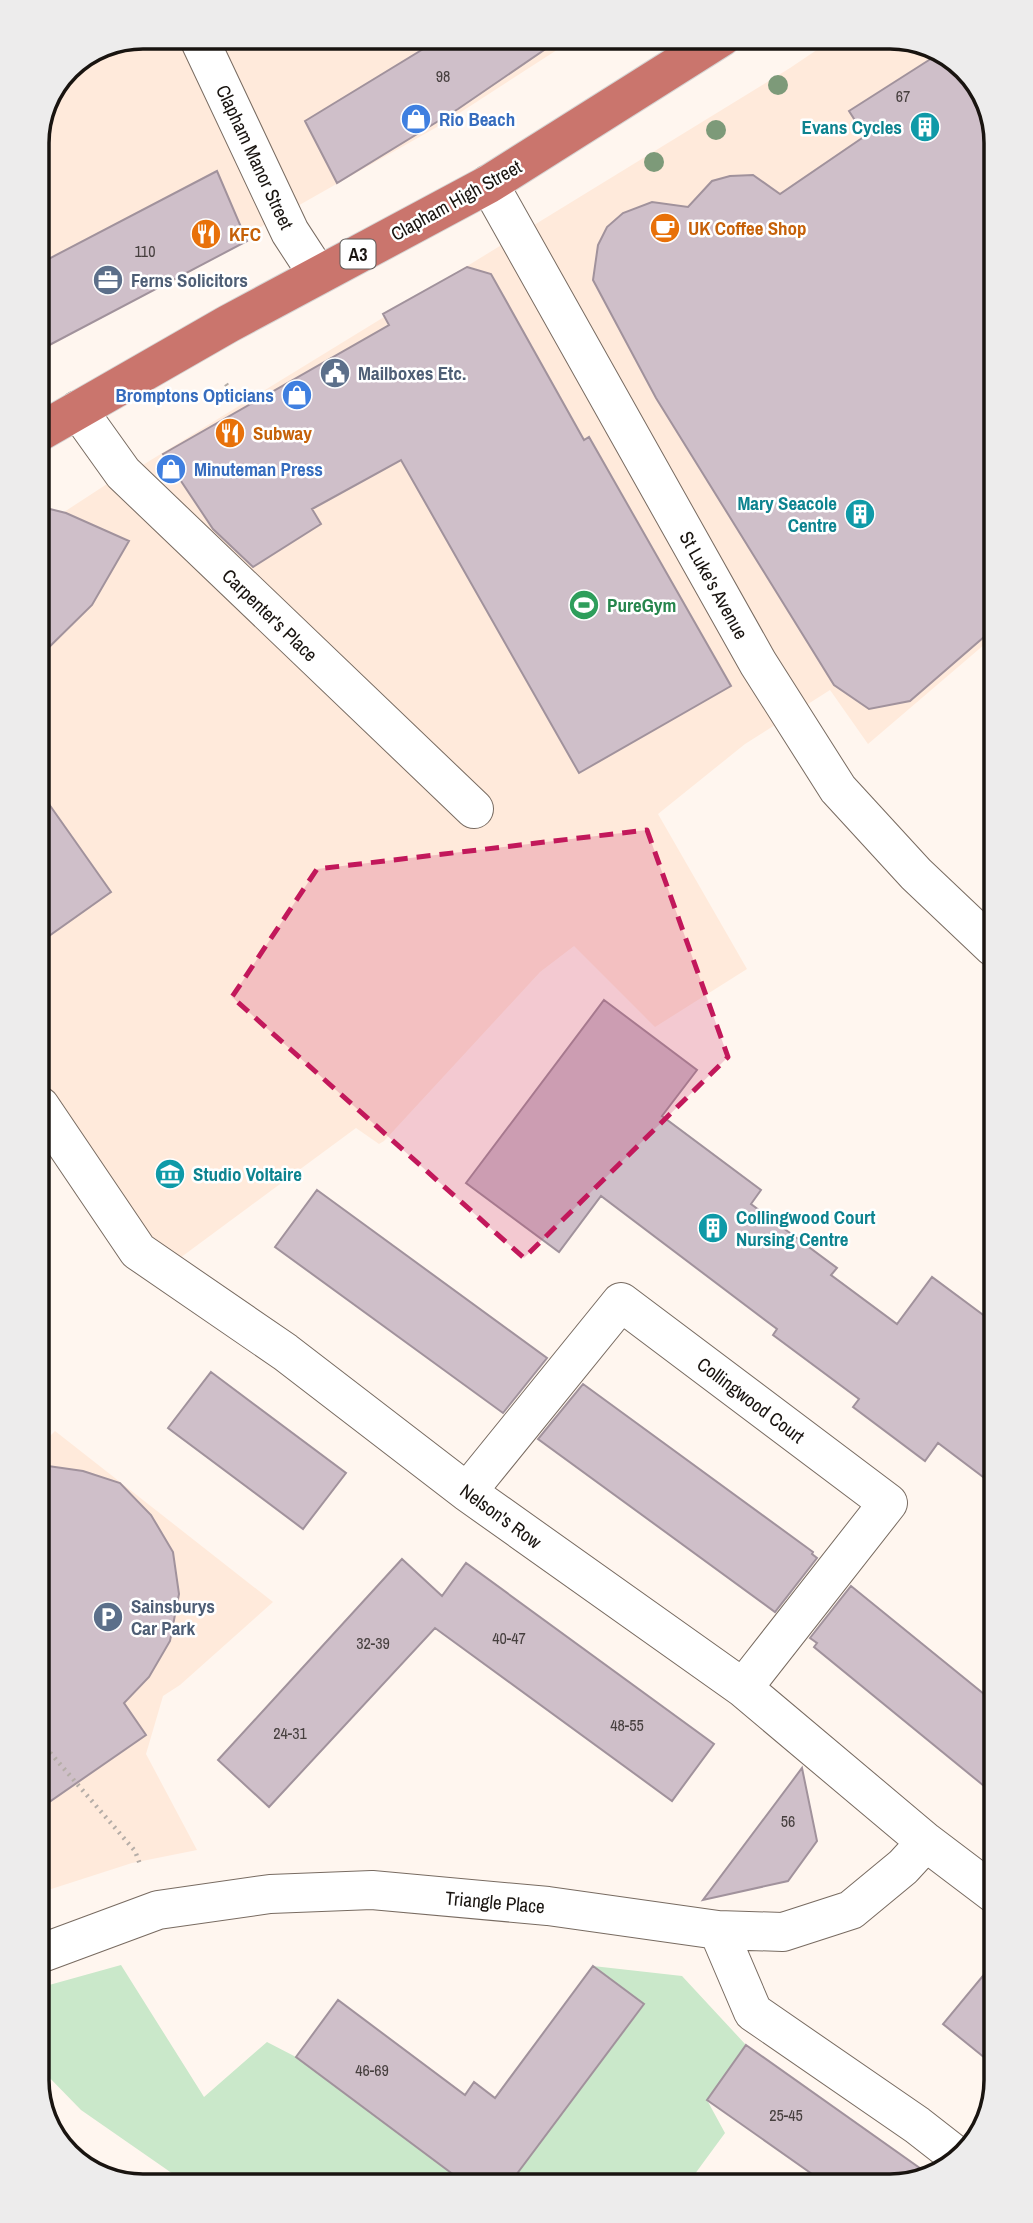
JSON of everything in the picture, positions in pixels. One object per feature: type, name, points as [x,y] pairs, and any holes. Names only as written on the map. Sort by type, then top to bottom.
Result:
[{"type":"highway","name":"Clapham High Street","points":[[49,422],[78,411],[166,358],[489,184],[703,49]]},
{"type":"street","name":"Clapham Manor Street","points":[[204,49],[290,232],[318,275]]},
{"type":"street","name":"St Luke's Avenue","points":[[489,184],[758,663],[838,789],[916,874],[984,938]]},
{"type":"street","name":"Carpenter's Place","points":[[78,411],[123,473],[474,809]]},
{"type":"street","name":"Nelson's Row","points":[[49,1120],[138,1251],[285,1352],[467,1492],[743,1688],[926,1842],[984,1886]]},
{"type":"street","name":"Collingwood Court","points":[[467,1492],[621,1302],[888,1503],[743,1688]]},
{"type":"street","name":"Triangle Place","points":[[49,1950],[158,1910],[270,1894],[372,1891],[548,1906],[718,1930],[783,1932],[851,1910],[903,1867],[926,1842]]},
{"type":"street","points":[[718,1930],[753,2012],[951,2152]]},
{"type":"path","points":[[226,384],[231,391]]},
{"type":"path","points":[[49,1751],[135,1851],[158,1910]]},
{"type":"highlighted area","points":[[647,830],[728,1057],[524,1258],[232,997],[317,869]]},
{"type":"shaded area","points":[[143,49],[558,49],[444,123],[49,347],[49,136],[52,118],[68,86],[81,72],[96,62],[112,54]]},
{"type":"shaded area","points":[[818,49],[909,51],[921,54],[947,68],[961,81],[979,112],[984,143],[984,645],[868,744],[830,690],[745,744],[658,814],[747,969],[655,1027],[574,946],[540,972],[384,1141],[379,1144],[356,1128],[161,1272],[49,1100],[49,522]]},
{"type":"shaded area","points":[[55,1431],[273,1602],[180,1685],[163,1696],[146,1754],[197,1850],[132,1863],[49,1890],[49,1437]]},
{"type":"green space","points":[[121,1965],[204,2097],[267,2042],[296,2057],[453,2174],[173,2174],[81,2110],[49,2077],[49,1985]]},
{"type":"green space","points":[[593,1966],[682,1976],[746,2045],[707,2100],[725,2133],[695,2174],[517,2174],[644,2005]]},
{"type":"building","points":[[423,49],[546,49],[458,109],[337,183],[305,121]]},
{"type":"building","name":"Mary Seacole Centre","points":[[931,59],[947,68],[968,91],[979,112],[984,143],[984,637],[910,701],[869,709],[834,685],[656,398],[593,280],[598,245],[607,227],[623,213],[652,202],[688,207],[712,181],[730,176],[753,175],[780,194],[865,136],[849,111]]},
{"type":"building","points":[[217,171],[247,241],[49,345],[49,259]]},
{"type":"building","points":[[467,267],[491,274],[584,440],[589,437],[731,686],[579,773],[401,460],[312,509],[321,524],[253,567],[213,529],[163,454],[389,325],[383,314]]},
{"type":"building","points":[[49,509],[66,513],[129,541],[92,605],[49,647]]},
{"type":"building","points":[[49,804],[111,892],[49,936]]},
{"type":"building","name":"Collingwood Court Nursing Centre","points":[[604,1000],[697,1070],[662,1116],[761,1190],[751,1204],[837,1268],[831,1275],[897,1324],[932,1277],[984,1316],[984,1478],[938,1443],[925,1461],[853,1407],[859,1399],[773,1335],[777,1329],[601,1196],[559,1252],[466,1183]]},
{"type":"building","points":[[317,1190],[547,1358],[503,1413],[275,1247]]},
{"type":"building","points":[[211,1372],[346,1473],[303,1529],[168,1428]]},
{"type":"building","points":[[583,1384],[813,1552],[817,1558],[775,1612],[538,1439]]},
{"type":"building","name":"Sainsburys Car Park","points":[[49,1466],[83,1471],[120,1483],[151,1515],[173,1552],[179,1594],[170,1641],[149,1677],[124,1703],[146,1735],[49,1802]]},
{"type":"building","points":[[402,1559],[442,1596],[466,1563],[714,1744],[672,1801],[435,1628],[269,1807],[218,1760]]},
{"type":"building","points":[[851,1586],[984,1694],[984,1786],[814,1647],[817,1643],[810,1638]]},
{"type":"building","points":[[802,1768],[817,1841],[788,1881],[703,1900]]},
{"type":"building","points":[[593,1966],[644,2004],[517,2174],[453,2174],[296,2057],[338,2000],[465,2095],[474,2082],[495,2098]]},
{"type":"building","points":[[984,1974],[984,2057],[943,2024]]},
{"type":"building","points":[[746,2045],[921,2169],[890,2174],[812,2174],[707,2100]]},
{"type":"place","name":"Rio Beach","points":[[416,119]]},
{"type":"place","name":"Evans Cycles","points":[[925,127]]},
{"type":"place","name":"UK Coffee Shop","points":[[665,228]]},
{"type":"place","name":"KFC","points":[[206,234]]},
{"type":"place","name":"Ferns Solicitors","points":[[108,280]]},
{"type":"place","name":"Mailboxes Etc.","points":[[335,373]]},
{"type":"place","name":"Bromptons Opticians","points":[[297,395]]},
{"type":"place","name":"Subway","points":[[230,433]]},
{"type":"place","name":"Minuteman Press","points":[[171,469]]},
{"type":"place","name":"Mary Seacole Centre","points":[[860,514]]},
{"type":"place","name":"PureGym","points":[[584,605]]},
{"type":"place","name":"Studio Voltaire","points":[[170,1174]]},
{"type":"place","name":"Collingwood Court Nursing Centre","points":[[713,1228]]},
{"type":"place","name":"Sainsburys Car Park","points":[[108,1617]]}]
